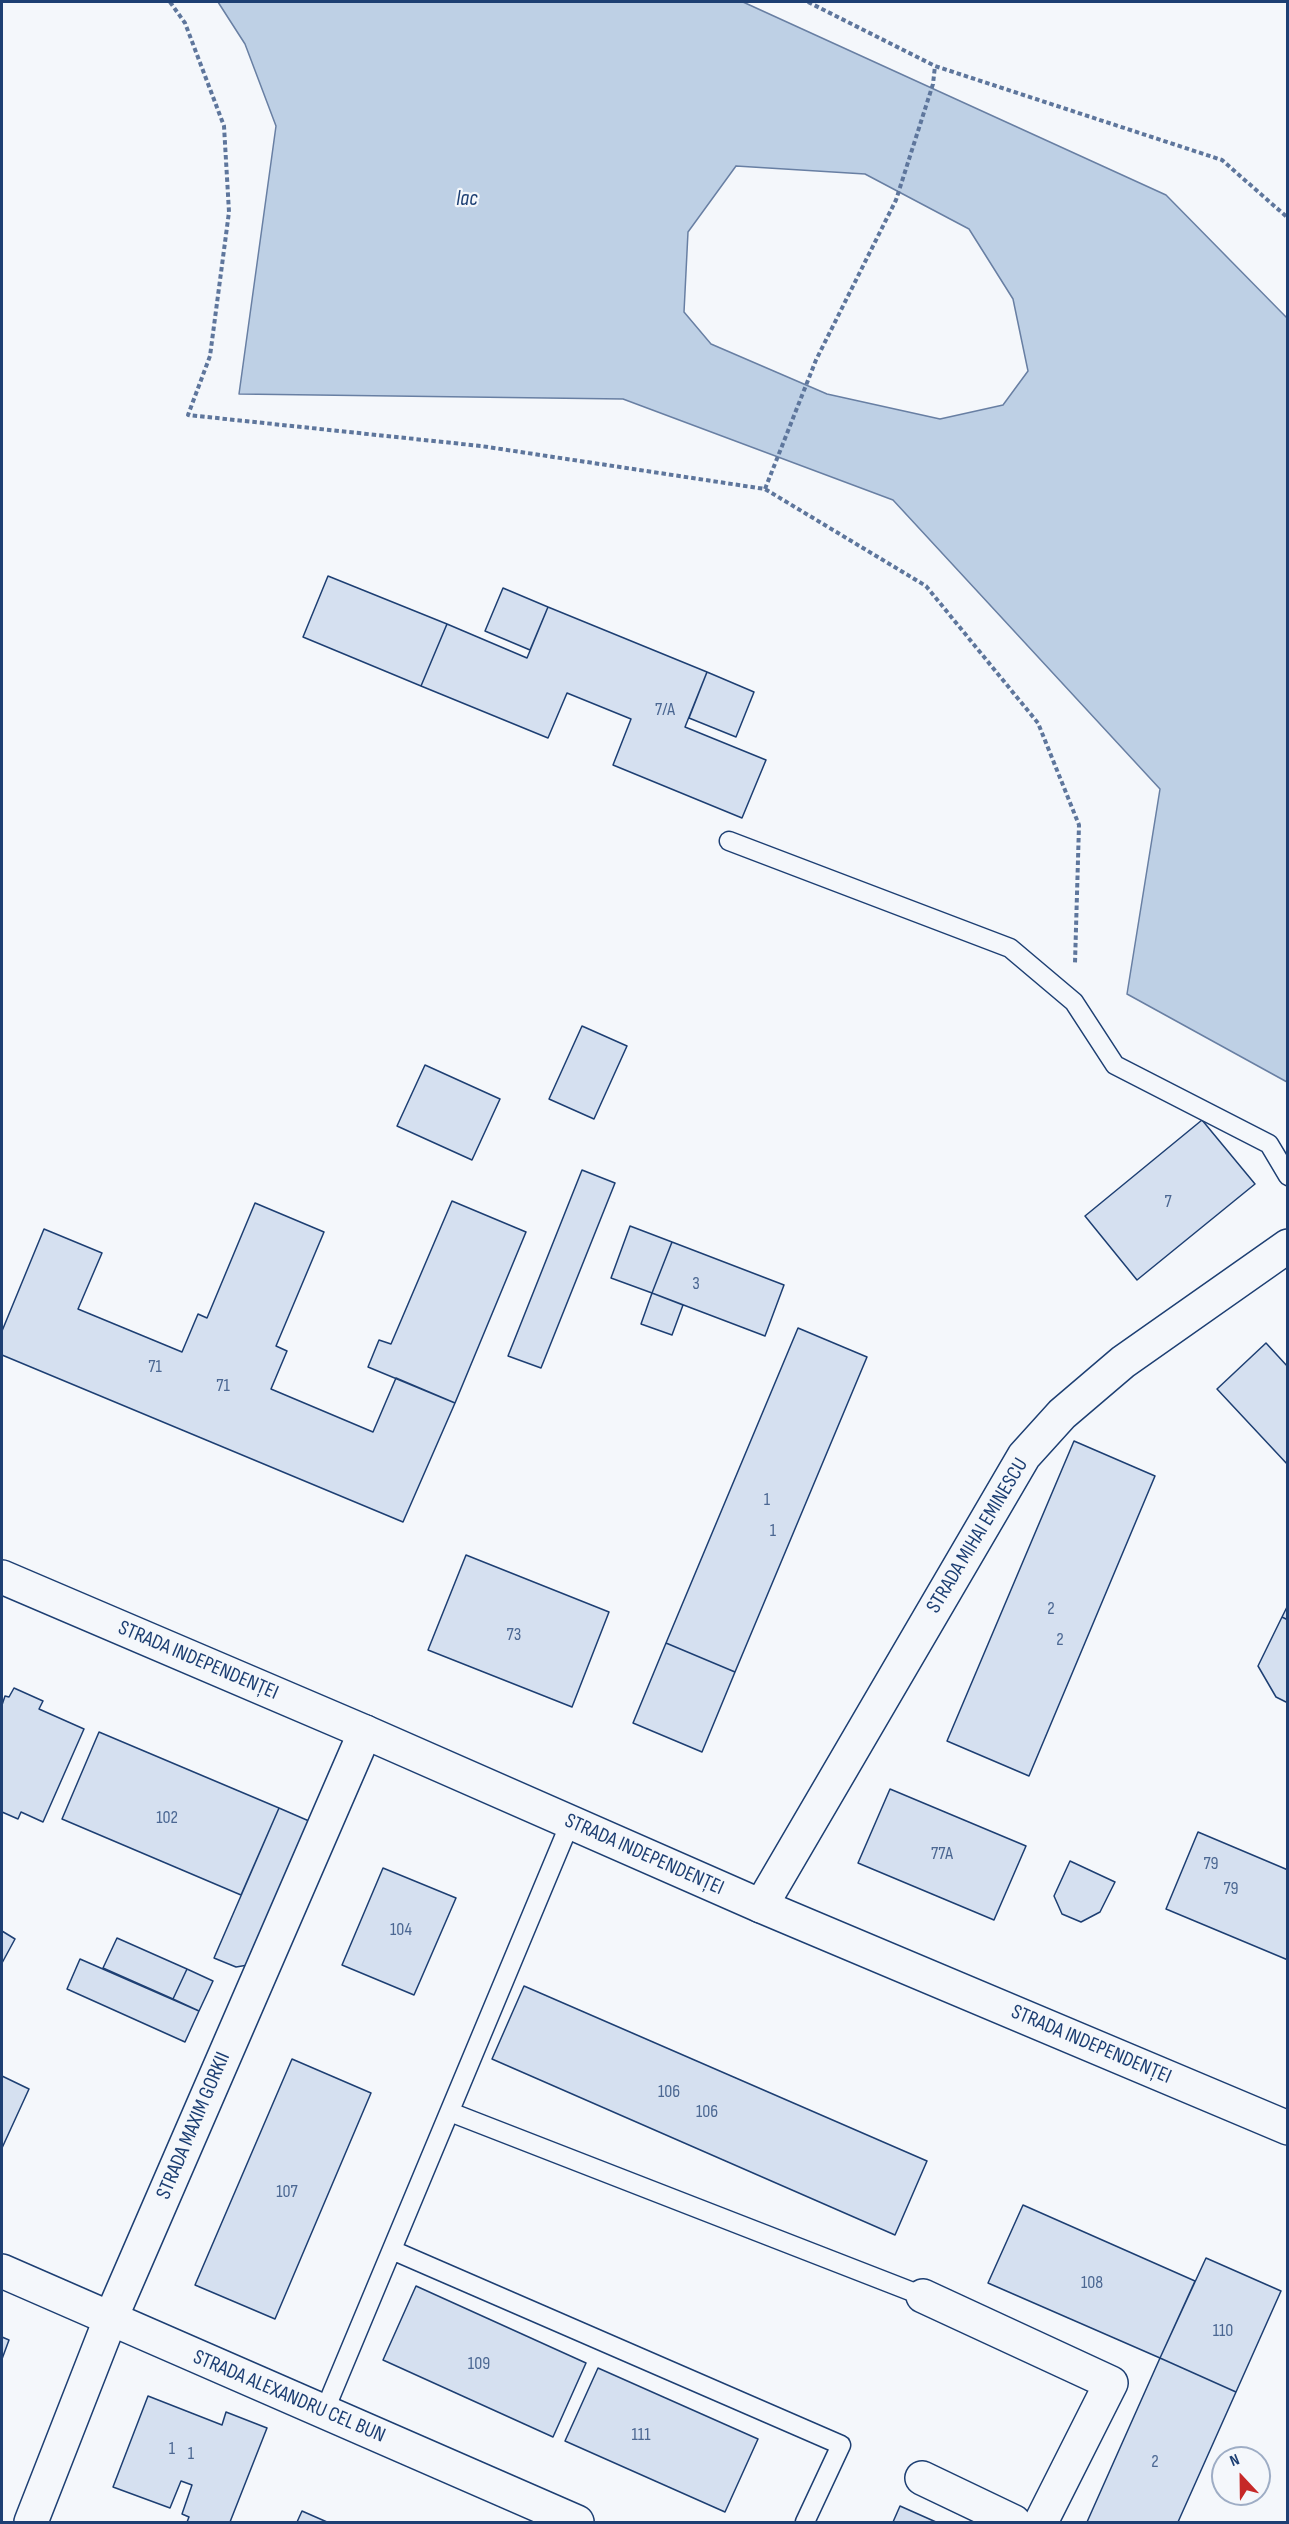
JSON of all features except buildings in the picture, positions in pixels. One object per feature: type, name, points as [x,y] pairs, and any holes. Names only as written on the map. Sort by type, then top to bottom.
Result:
[{"type":"street","name":"STRADA MIHAI EMINESCU","points":[[761,1906],[1024,1456],[1062,1414],[1123,1362],[1287,1246]]},
{"type":"street","name":"STRADA INDEPENDENȚEI","points":[[2,1577],[761,1906],[1287,2128]]},
{"type":"street","name":"STRADA MAXIM GORKII","points":[[31,2523],[110,2319],[364,1732]]},
{"type":"street","name":"STRADA ALEXANDRU CEL BUN","points":[[2,2271],[577,2523]]},
{"type":"street","points":[[923,2296],[1111,2383],[1041,2523]]},
{"type":"street","points":[[922,2478],[1014,2523]]},
{"type":"lane","points":[[729,841],[1010,948],[1074,1002],[1115,1065],[1269,1144],[1287,1176]]},
{"type":"lane","points":[[324,2412],[570,1823]]},
{"type":"lane","points":[[450,2112],[923,2296]]},
{"type":"lane","points":[[392,2250],[841,2445],[805,2523]]},
{"type":"path","points":[[170,2],[185,23],[224,126],[229,212],[210,356],[188,415],[481,446],[765,489],[926,586],[1038,723],[1078,825],[1074,1002]]},
{"type":"path","points":[[808,2],[935,66],[1222,160],[1287,218]]},
{"type":"path","points":[[765,489],[816,360],[896,200],[933,84],[935,66]]},
{"type":"water","name":"lac","points":[[218,2],[743,2],[1166,195],[1287,318],[1287,1082],[1127,994],[1160,789],[893,500],[623,399],[239,394],[276,126],[245,44]],"holes":[[[736,166],[865,174],[969,229],[1013,299],[1028,371],[1003,405],[940,419],[827,394],[711,344],[684,312],[688,232]]]}]
